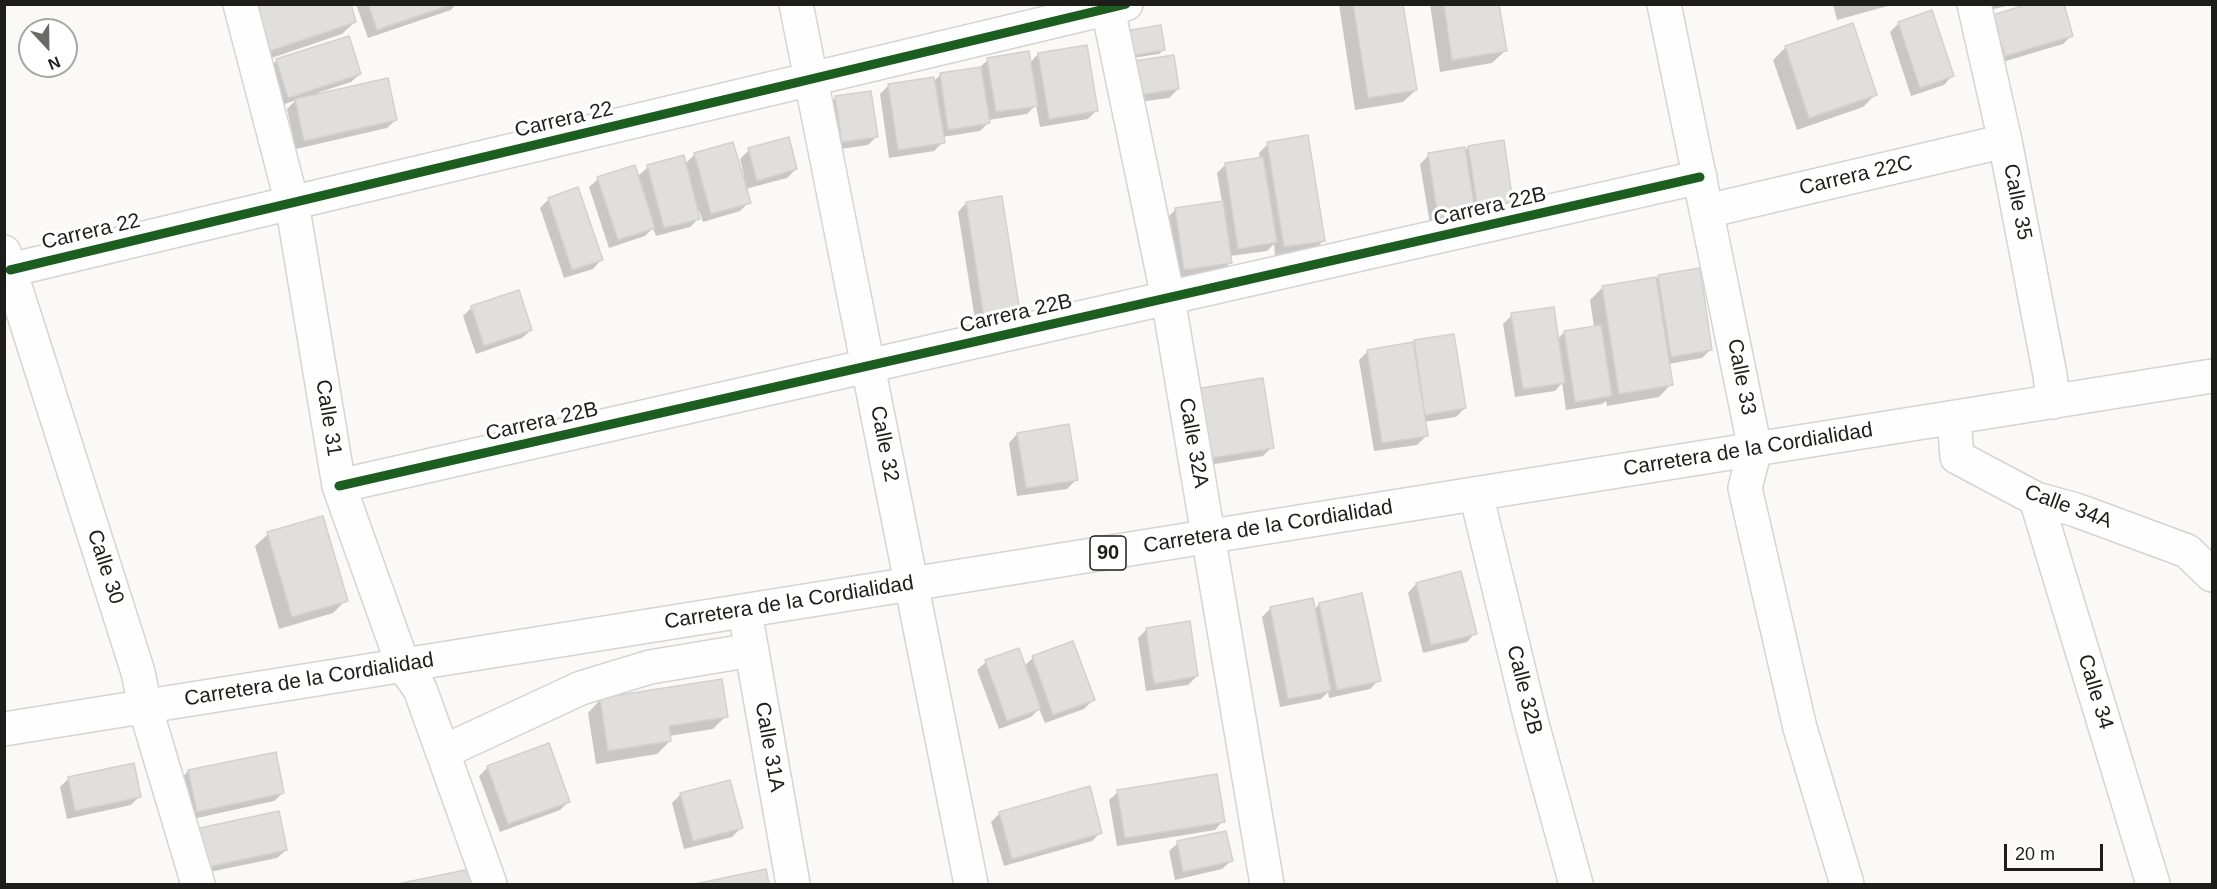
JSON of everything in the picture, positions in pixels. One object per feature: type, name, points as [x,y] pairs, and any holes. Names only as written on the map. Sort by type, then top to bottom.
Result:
[{"type":"main road","name":"Calle 31","points":[[240,4],[292,203],[339,486],[403,665],[420,689],[490,885]]},
{"type":"main road","name":"Calle 32","points":[[795,4],[972,885]]},
{"type":"main road","name":"Calle 33","points":[[1664,4],[1755,449],[1745,488],[1800,728],[1847,885]]},
{"type":"main road","name":"Calle 35","points":[[1974,4],[2006,141],[2050,375],[2053,402]]},
{"type":"main road","name":"Carrera 22","points":[[7,261],[292,203],[1114,6]]},
{"type":"main road","name":"Calle 32A","points":[[1114,6],[1210,536],[1267,885]]},
{"type":"main road","name":"Carrera 22C","points":[[1707,211],[2006,141]]},
{"type":"main road","name":"Carrera 22B","points":[[339,486],[1700,177]]},
{"type":"main road","name":"Calle 30","points":[[7,261],[138,672],[144,706],[198,885]]},
{"type":"main road","name":"Carretera de la Cordialidad","points":[[4,729],[2212,376]]},
{"type":"main road","name":"Calle 34A","points":[[1954,418],[1957,457],[2036,499],[2076,510],[2187,551],[2212,575]]},
{"type":"main road","name":"Calle 32B","points":[[1476,494],[1532,724],[1576,885]]},
{"type":"main road","name":"Calle 34","points":[[2036,499],[2153,885]]},
{"type":"main road","name":"Calle 31A","points":[[744,610],[793,885]]},
{"type":"main road","points":[[443,752],[581,688],[650,667],[752,650]]},
{"type":"building","points":[[255,4],[351,4],[356,22],[270,51]]},
{"type":"building","points":[[368,4],[453,4],[377,30]]},
{"type":"building","points":[[1353,4],[1403,4],[1417,90],[1368,98]]},
{"type":"building","points":[[1444,4],[1499,4],[1507,51],[1452,60]]},
{"type":"building","points":[[2028,4],[2064,4],[2073,36],[2005,56],[1993,15]]},
{"type":"building","points":[[1932,10],[1954,76],[1920,88],[1898,22]]},
{"type":"building","points":[[1853,23],[1877,95],[1809,118],[1785,46]]},
{"type":"building","points":[[1161,25],[1165,50],[1128,56],[1125,31]]},
{"type":"building","points":[[349,36],[361,74],[288,98],[276,59]]},
{"type":"building","points":[[1087,45],[1098,111],[1049,119],[1038,53]]},
{"type":"building","points":[[1029,51],[1038,106],[996,112],[987,58]]},
{"type":"building","points":[[1174,55],[1179,89],[1139,95],[1134,61]]},
{"type":"building","points":[[981,67],[990,123],[948,130],[940,73]]},
{"type":"building","points":[[934,77],[945,143],[898,150],[888,84]]},
{"type":"building","points":[[388,78],[397,120],[304,141],[295,99]]},
{"type":"building","points":[[871,91],[878,137],[842,142],[835,96]]},
{"type":"building","points":[[1308,135],[1325,241],[1284,247],[1267,142]]},
{"type":"building","points":[[789,137],[797,169],[757,181],[748,148]]},
{"type":"building","points":[[1504,140],[1513,203],[1478,209],[1468,146]]},
{"type":"building","points":[[733,142],[751,203],[711,214],[694,153]]},
{"type":"building","points":[[1465,147],[1475,211],[1438,217],[1428,153]]},
{"type":"building","points":[[684,155],[700,219],[664,228],[647,165]]},
{"type":"building","points":[[1263,157],[1277,242],[1238,249],[1225,163]]},
{"type":"building","points":[[635,165],[655,228],[618,240],[597,177]]},
{"type":"building","points":[[578,187],[603,260],[572,270],[548,198]]},
{"type":"building","points":[[1002,196],[1020,312],[984,318],[966,202]]},
{"type":"building","points":[[1223,201],[1232,263],[1184,270],[1175,208]]},
{"type":"building","points":[[1700,268],[1712,350],[1671,357],[1658,275]]},
{"type":"building","points":[[1656,277],[1673,385],[1619,394],[1602,286]]},
{"type":"building","points":[[519,290],[532,330],[484,346],[471,306]]},
{"type":"building","points":[[1554,307],[1565,383],[1523,389],[1511,313]]},
{"type":"building","points":[[1601,325],[1612,396],[1575,402],[1564,331]]},
{"type":"building","points":[[1454,334],[1466,408],[1425,415],[1414,340]]},
{"type":"building","points":[[1413,342],[1428,436],[1382,443],[1367,350]]},
{"type":"building","points":[[1263,378],[1274,448],[1211,458],[1201,388]]},
{"type":"building","points":[[1069,424],[1078,480],[1026,488],[1017,433]]},
{"type":"building","points":[[323,516],[348,601],[292,617],[267,532]]},
{"type":"building","points":[[1461,571],[1477,634],[1431,645],[1416,583]]},
{"type":"building","points":[[1362,593],[1381,681],[1337,690],[1319,603]]},
{"type":"building","points":[[1313,598],[1331,691],[1288,699],[1270,607]]},
{"type":"building","points":[[1190,621],[1198,676],[1154,684],[1146,628]]},
{"type":"building","points":[[1073,641],[1095,700],[1053,715],[1032,656]]},
{"type":"building","points":[[1019,648],[1041,709],[1007,721],[985,660]]},
{"type":"building","points":[[722,679],[728,717],[669,726],[671,741],[608,751],[600,698]]},
{"type":"building","points":[[549,743],[570,802],[508,824],[487,766]]},
{"type":"building","points":[[276,752],[284,793],[197,812],[188,770]]},
{"type":"building","points":[[134,763],[141,797],[75,811],[68,777]]},
{"type":"building","points":[[1217,774],[1225,822],[1125,838],[1117,790]]},
{"type":"building","points":[[730,780],[743,828],[693,841],[680,793]]},
{"type":"building","points":[[1090,786],[1102,833],[1012,859],[999,812]]},
{"type":"building","points":[[279,811],[287,850],[203,868],[195,829]]},
{"type":"building","points":[[1226,831],[1233,861],[1183,872],[1177,841]]},
{"type":"building","points":[[470,869],[473,884],[397,884]]},
{"type":"building","points":[[766,869],[769,884],[695,884]]},
{"type":"cycle path","points":[[10,270],[1126,4]]},
{"type":"cycle path","points":[[339,486],[1700,177]]}]
